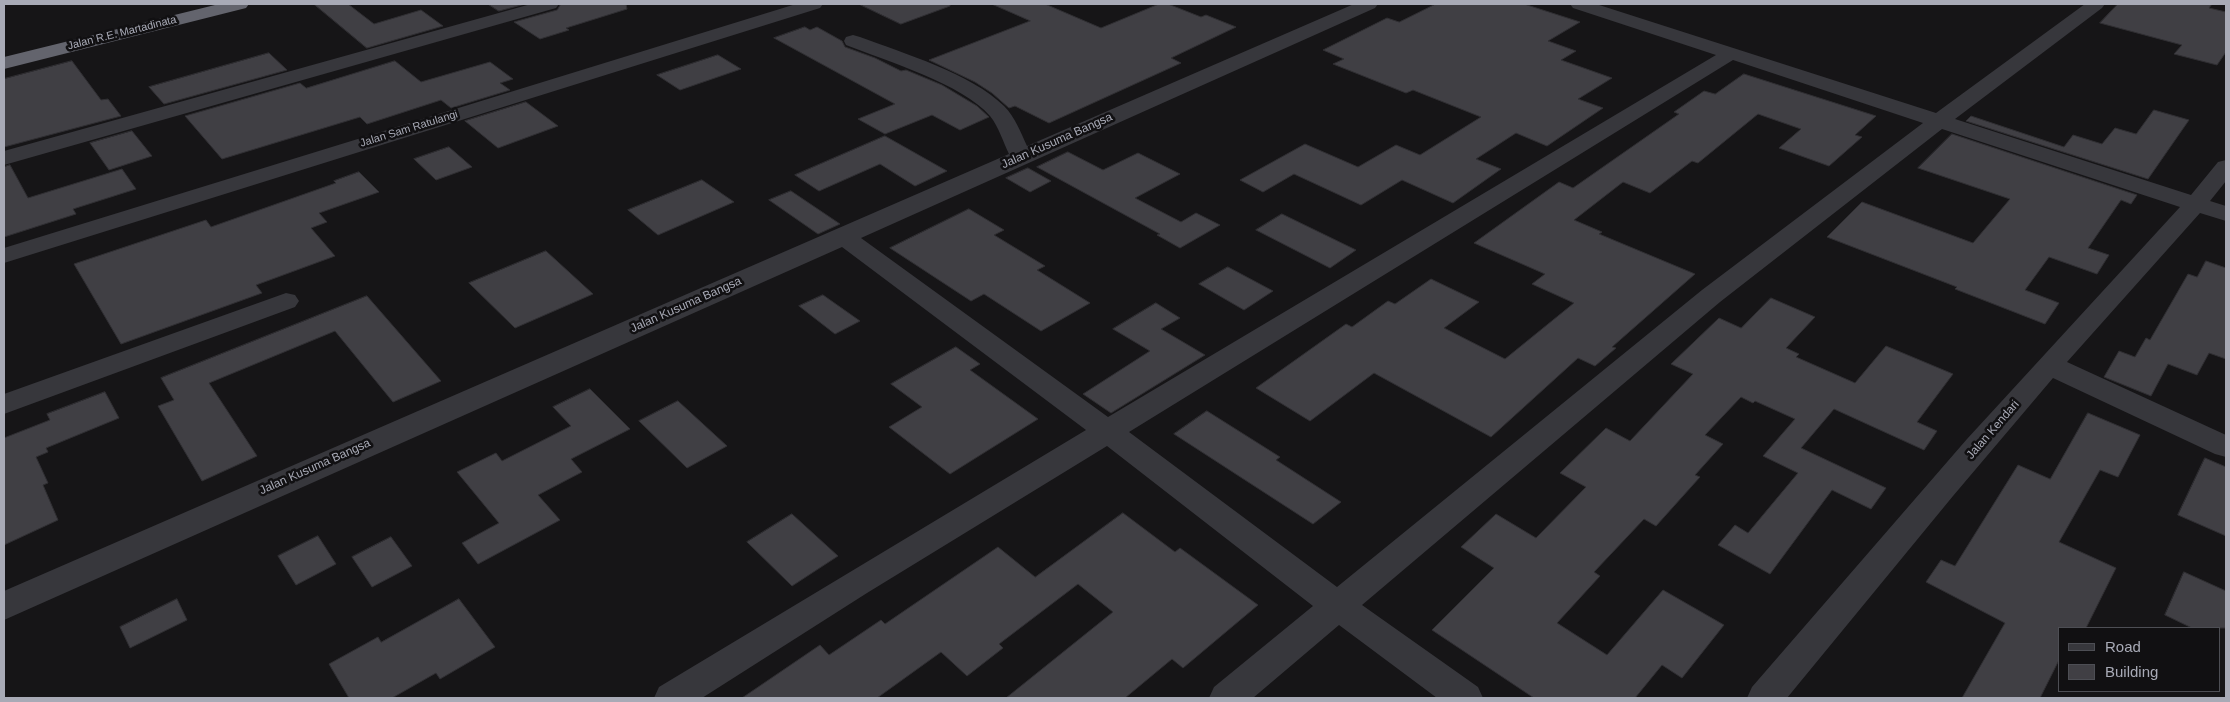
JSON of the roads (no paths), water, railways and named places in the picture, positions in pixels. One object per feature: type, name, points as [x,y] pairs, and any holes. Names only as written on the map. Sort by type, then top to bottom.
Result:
[{"type":"highway","name":"Jalan R.E. Martadinata","points":[[4,63],[200,4]]},
{"type":"highway","name":"Jalan R.E. Martadinata","points":[[4,52],[240,4]]},
{"type":"street","points":[[4,158],[550,4]]},
{"type":"street","name":"Jalan Sam Ratulangi","points":[[4,256],[564,80],[814,4]]},
{"type":"street","name":"Jalan Kusuma Bangsa","points":[[4,606],[1369,4]]},
{"type":"street","points":[[1579,4],[2226,214]]},
{"type":"street","points":[[1227,698],[1339,607],[1711,296],[1855,184],[2096,4]]},
{"type":"street","points":[[853,41],[956,83],[978,95],[999,113],[1021,157]]},
{"type":"street","points":[[672,698],[1107,431],[1732,53]]},
{"type":"street","name":"Jalan Kendari","points":[[1765,698],[1906,530],[2049,365],[2196,204],[2226,167]]},
{"type":"street","points":[[843,236],[1107,431],[1339,607],[1465,698]]},
{"type":"street","points":[[4,404],[286,301]]},
{"type":"street","points":[[2049,365],[2226,448]]}]
